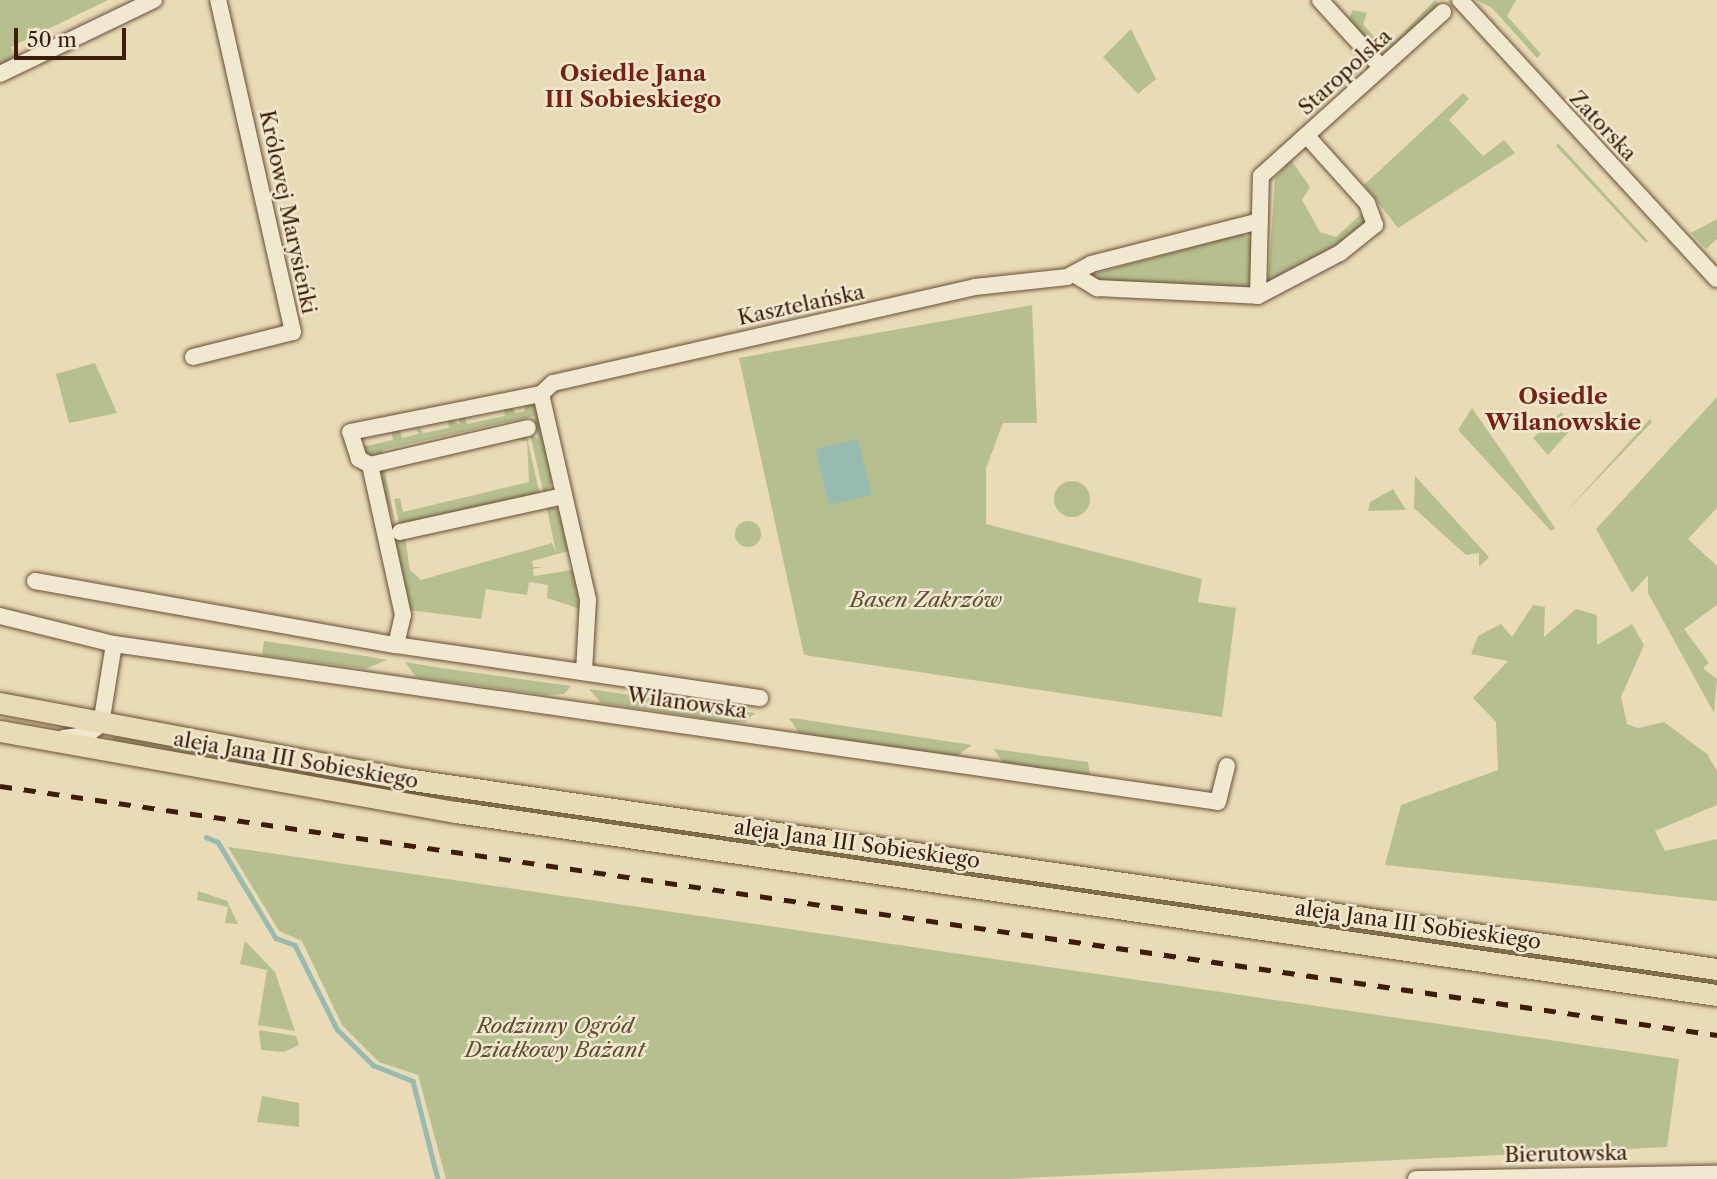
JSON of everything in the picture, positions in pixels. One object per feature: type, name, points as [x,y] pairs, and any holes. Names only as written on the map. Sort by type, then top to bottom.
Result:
[{"type":"main road","name":"aleja Jana III Sobieskiego","points":[[0,703],[101,724],[420,781],[1717,969]]},
{"type":"main road","name":"aleja Jana III Sobieskiego","points":[[0,732],[470,814],[1717,995]]},
{"type":"street","points":[[0,74],[154,0]]},
{"type":"street","name":"Królowej Marysieńki","points":[[193,357],[293,332],[218,0]]},
{"type":"street","points":[[1320,0],[1381,68]]},
{"type":"street","name":"Zatorska","points":[[1460,0],[1717,279]]},
{"type":"street","name":"Staropolska","points":[[1260,221],[1261,176],[1443,12]]},
{"type":"street","name":"Staropolska","points":[[1258,296],[1329,259],[1374,225],[1367,203],[1306,135]]},
{"type":"street","points":[[1075,275],[1097,288],[1258,296],[1260,221]]},
{"type":"street","name":"Kasztelańska","points":[[370,465],[359,458],[350,432],[541,394],[553,383],[975,287],[1075,275],[1091,264],[1260,221]]},
{"type":"street","points":[[541,394],[588,600],[584,671]]},
{"type":"street","points":[[397,645],[403,615],[370,465],[528,428]]},
{"type":"street","points":[[400,532],[564,496]]},
{"type":"street","points":[[35,581],[397,645],[760,698]]},
{"type":"street","name":"Wilanowska","points":[[0,616],[114,645],[1218,802],[1227,766]]},
{"type":"street","points":[[43,740],[87,735],[101,724],[114,645]]},
{"type":"street","name":"Bierutowska","points":[[1416,1179],[1717,1174]]},
{"type":"green space","points":[[0,0],[108,0],[11,47],[16,58],[0,67]]},
{"type":"green space","points":[[1435,0],[1440,5],[1389,52],[1379,53],[1348,20],[1353,10],[1367,13],[1363,24],[1381,45],[1389,37],[1394,42]]},
{"type":"green space","points":[[1476,0],[1516,0],[1507,16],[1541,54],[1537,58],[1492,8]]},
{"type":"green space","points":[[1131,29],[1156,79],[1138,94],[1103,57]]},
{"type":"green space","points":[[1463,93],[1469,99],[1449,120],[1483,156],[1504,140],[1515,153],[1398,228],[1364,185]]},
{"type":"green space","points":[[1558,143],[1648,241],[1646,243],[1556,146]]},
{"type":"green space","points":[[1291,160],[1310,187],[1302,200],[1320,232],[1336,237],[1367,209],[1372,222],[1281,283],[1268,282],[1275,178]]},
{"type":"green space","points":[[1717,219],[1717,239],[1706,249],[1691,233]]},
{"type":"green space","points":[[1241,234],[1252,238],[1249,288],[1097,281],[1093,274]]},
{"type":"green space","name":"Basen Zakrzów","points":[[1032,305],[1037,423],[1003,423],[986,468],[986,524],[1202,579],[1198,602],[1236,608],[1222,717],[804,655],[739,358]]},
{"type":"green space","points":[[95,363],[117,413],[69,423],[56,374]]},
{"type":"green space","points":[[1717,397],[1717,508],[1688,539],[1717,566],[1717,605],[1684,629],[1709,663],[1703,668],[1717,679],[1714,713],[1648,593],[1648,575],[1632,593],[1596,529]]},
{"type":"green space","points":[[523,400],[536,404],[540,419],[552,483],[544,495],[530,434],[538,439],[534,416],[382,450],[383,457],[365,458],[361,447],[393,440],[391,429],[399,427],[402,438],[418,434],[416,423],[423,433],[449,428],[447,417],[460,425],[458,414],[464,413],[467,424],[505,416],[503,405],[512,402],[515,413],[525,411]]},
{"type":"green space","points":[[1472,408],[1555,528],[1551,531],[1458,430]]},
{"type":"green space","points":[[1561,412],[1574,426],[1548,455],[1533,438]]},
{"type":"green space","points":[[1650,419],[1652,422],[1563,515]]},
{"type":"green space","points":[[526,433],[540,495],[400,527],[394,499],[400,498],[403,512],[529,482],[527,441],[508,439]]},
{"type":"green space","points":[[389,464],[385,472],[396,528],[377,469]]},
{"type":"green space","points":[[1415,476],[1489,557],[1479,567],[1479,553],[1466,555],[1414,508]]},
{"type":"green space","points":[[1072,481],[1085,486],[1090,499],[1085,512],[1072,517],[1059,512],[1054,499],[1059,486]]},
{"type":"green space","points":[[1393,489],[1406,510],[1368,511],[1370,502]]},
{"type":"green space","points":[[546,504],[558,510],[572,550],[532,561],[533,567],[543,567],[533,569],[534,576],[572,570],[572,563],[583,610],[547,598],[548,585],[529,582],[527,595],[486,589],[481,619],[409,610],[393,548],[398,540],[405,537],[410,570],[421,580],[552,543],[556,552]]},
{"type":"green space","points":[[748,521],[757,525],[761,534],[757,543],[748,547],[739,543],[735,534],[739,525]]},
{"type":"green space","points":[[1533,605],[1545,607],[1544,637],[1576,609],[1597,615],[1597,645],[1632,624],[1644,645],[1621,697],[1627,724],[1638,728],[1664,722],[1707,754],[1717,771],[1717,805],[1655,831],[1665,851],[1717,839],[1717,901],[1385,865],[1401,805],[1498,770],[1496,722],[1473,698],[1508,661],[1471,654],[1478,636],[1501,624],[1512,637]]},
{"type":"green space","points":[[264,641],[387,660],[365,669],[262,655]]},
{"type":"green space","points":[[405,662],[571,686],[564,694],[546,695],[416,677]]},
{"type":"green space","points":[[589,689],[755,713],[745,722],[728,722],[601,703]]},
{"type":"green space","points":[[789,718],[972,745],[957,756],[799,733]]},
{"type":"green space","points":[[112,735],[344,777],[1717,978],[1717,986],[417,798],[114,742]]},
{"type":"green space","points":[[994,749],[1088,762],[1090,775],[1003,763]]},
{"type":"green space","name":"Rodzinny Ogród Działkowy Bażant","points":[[228,847],[1679,1059],[1667,1147],[1008,1179],[446,1179],[418,1075],[379,1062],[342,1025],[302,941],[279,931]]},
{"type":"green space","points":[[198,891],[227,901],[238,924],[225,923],[228,907],[197,900]]},
{"type":"green space","points":[[245,941],[275,972],[295,1031],[258,1025],[267,970],[240,964]]},
{"type":"green space","points":[[259,1030],[296,1036],[299,1045],[284,1052],[261,1050]]},
{"type":"green space","points":[[262,1096],[299,1103],[299,1127],[257,1122]]},
{"type":"water","points":[[858,439],[872,494],[829,505],[815,450]]},
{"type":"waterway","points":[[206,837],[218,842],[276,938],[295,945],[337,1029],[373,1065],[413,1081],[438,1179]]},
{"type":"railway","points":[[0,786],[1717,1035]]},
{"type":"district","name":"Osiedle Jana III Sobieskiego","points":[[633,86]]},
{"type":"district","name":"Osiedle Wilanowskie","points":[[1563,409]]}]
